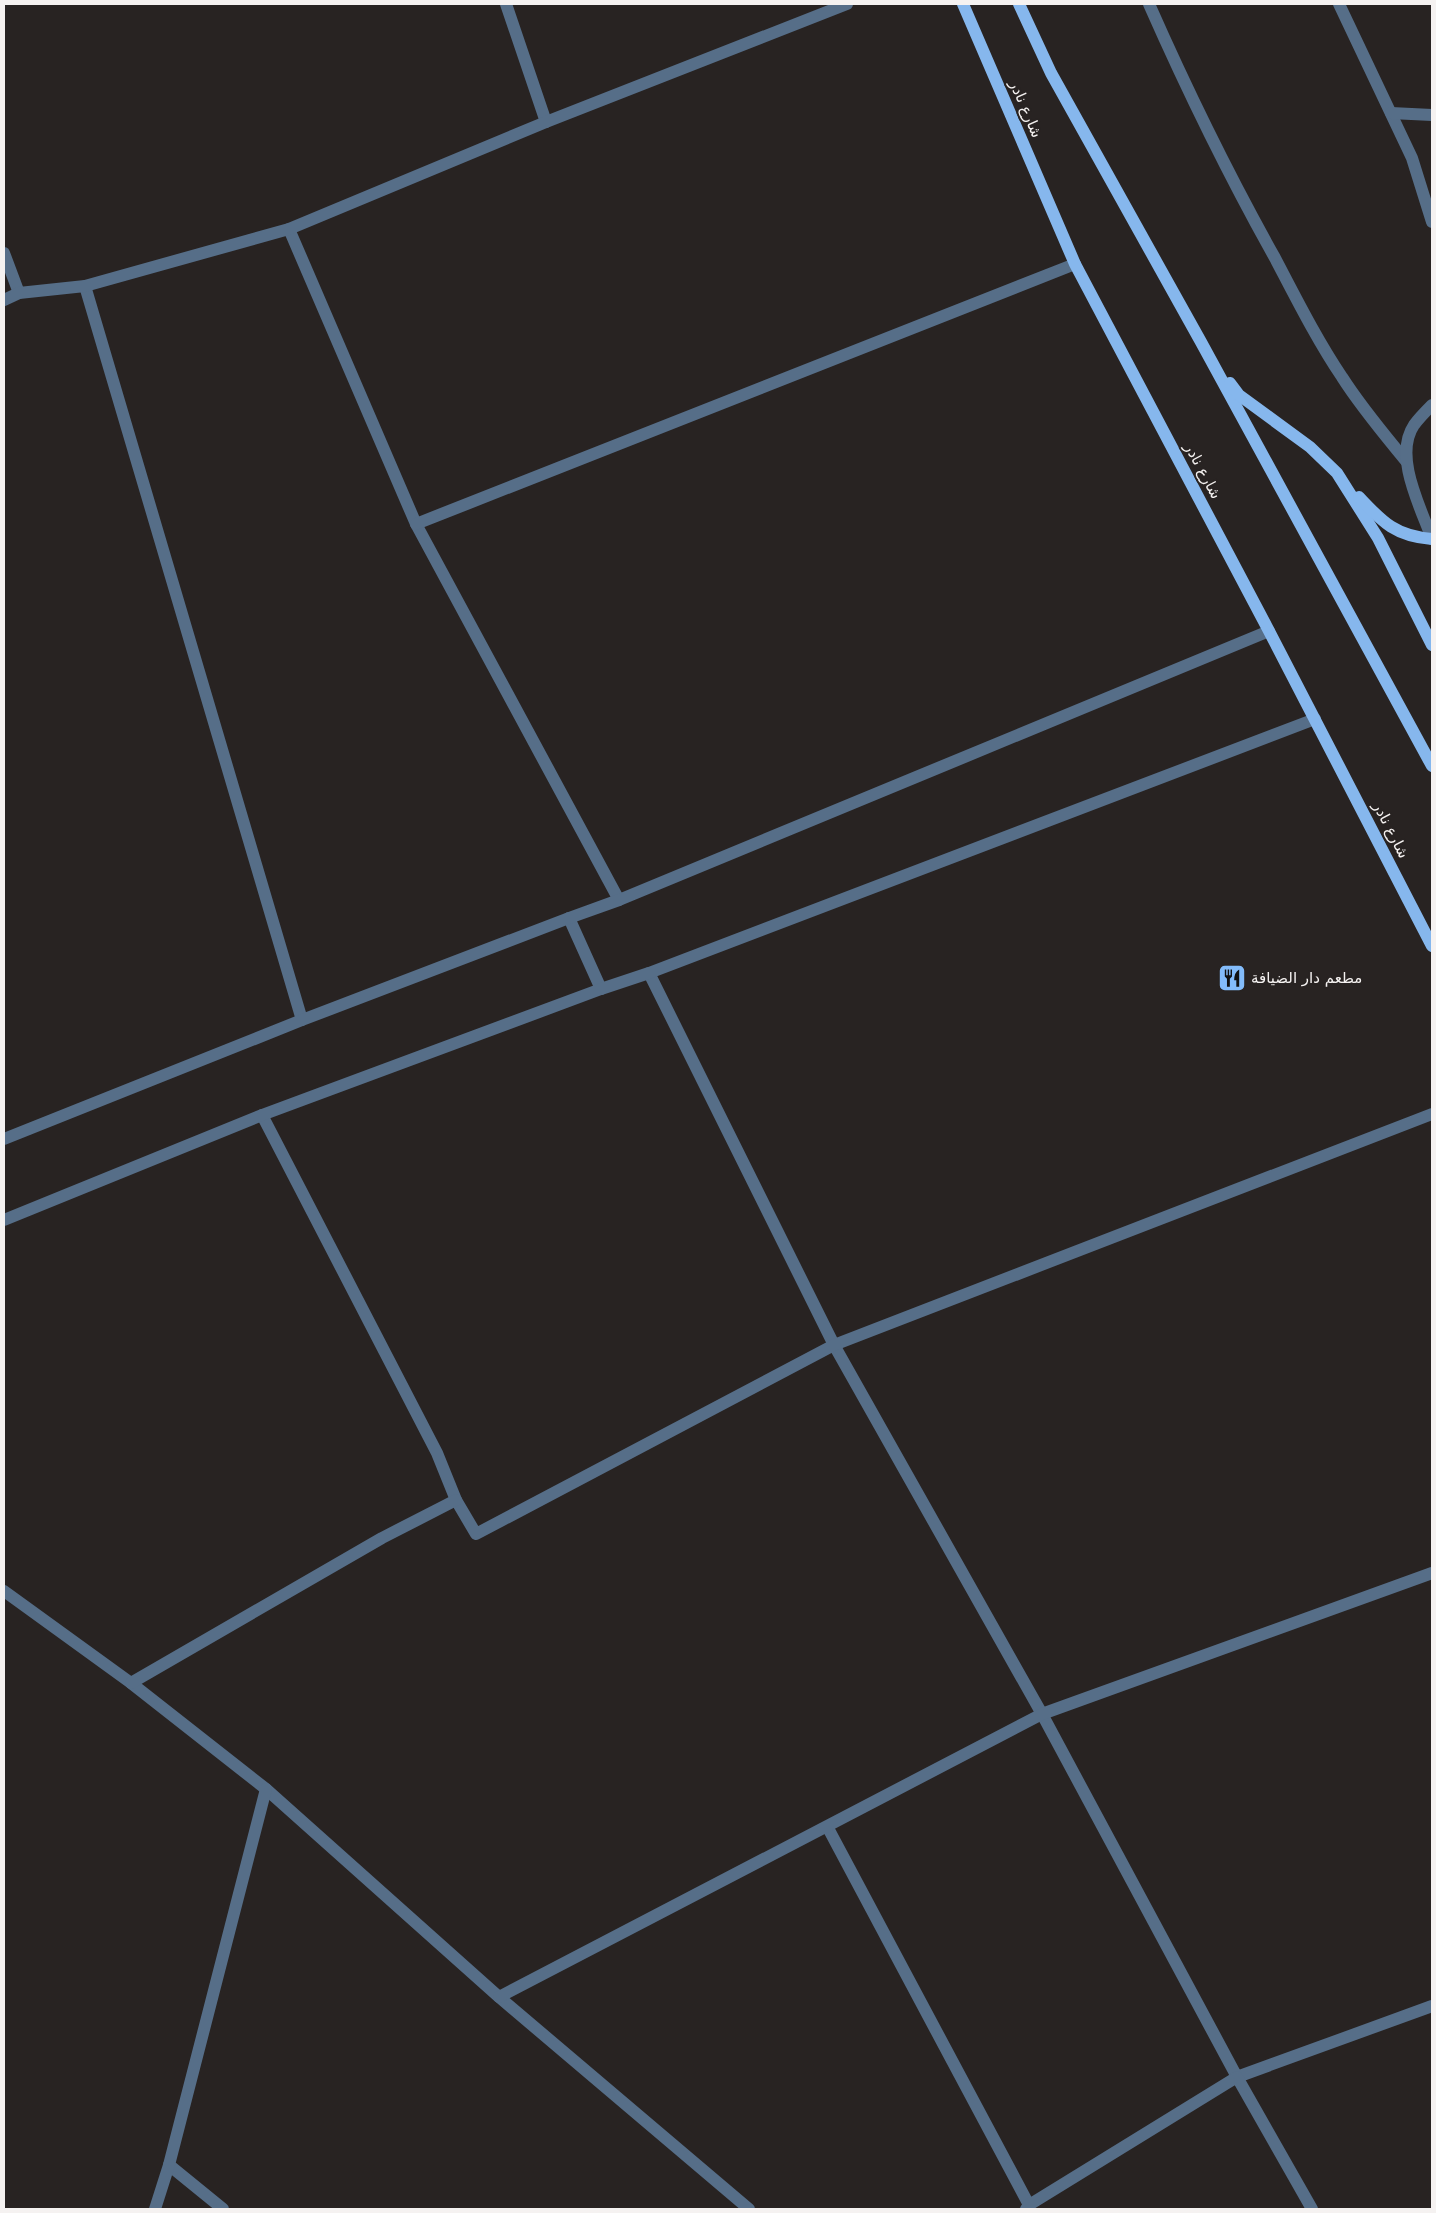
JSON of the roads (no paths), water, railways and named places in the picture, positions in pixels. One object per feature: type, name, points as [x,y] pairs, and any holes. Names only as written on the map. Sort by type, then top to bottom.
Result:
[{"type":"main road","name":"شارع نادر","points":[[963,4],[1075,264],[1315,718],[1432,946]]},
{"type":"main road","points":[[1019,4],[1051,73],[1201,342],[1432,766]]},
{"type":"main road","points":[[1201,342],[1239,395],[1310,447],[1337,472],[1381,521],[1408,536],[1432,539]]},
{"type":"main road","points":[[1337,472],[1378,538],[1432,645]]},
{"type":"street","points":[[506,4],[546,122]]},
{"type":"street","points":[[4,300],[19,293],[85,286],[289,229],[546,122],[847,4]]},
{"type":"street","points":[[1149,4],[1172,57],[1251,216],[1314,330],[1341,376],[1372,420],[1406,461],[1432,539]]},
{"type":"street","points":[[1339,4],[1412,158],[1432,222]]},
{"type":"street","points":[[1391,113],[1432,115]]},
{"type":"street","points":[[289,229],[416,524],[619,900]]},
{"type":"street","points":[[4,253],[19,293]]},
{"type":"street","points":[[416,524],[1075,264]]},
{"type":"street","points":[[85,286],[302,1020]]},
{"type":"street","points":[[1406,461],[1407,443],[1413,426],[1432,405]]},
{"type":"street","points":[[4,1139],[302,1020],[619,900],[1269,631]]},
{"type":"street","points":[[4,1220],[262,1115],[601,989],[649,973],[1315,718]]},
{"type":"street","points":[[569,918],[601,989]]},
{"type":"street","points":[[649,973],[834,1345],[1042,1714],[1237,2077],[1312,2209]]},
{"type":"street","points":[[262,1115],[437,1453],[456,1500],[476,1534],[834,1345],[1432,1114]]},
{"type":"street","points":[[131,1683],[382,1538],[456,1500]]},
{"type":"street","points":[[499,1997],[828,1828],[1042,1714],[1432,1573]]},
{"type":"street","points":[[4,1590],[131,1683],[266,1789],[499,1997],[749,2209]]},
{"type":"street","points":[[155,2209],[169,2165],[266,1789]]},
{"type":"street","points":[[828,1828],[1028,2207],[1237,2077],[1432,2006]]},
{"type":"street","points":[[169,2165],[223,2209]]},
{"type":"place","name":"مطعم دار الضيافة","points":[[1232,978]]}]
